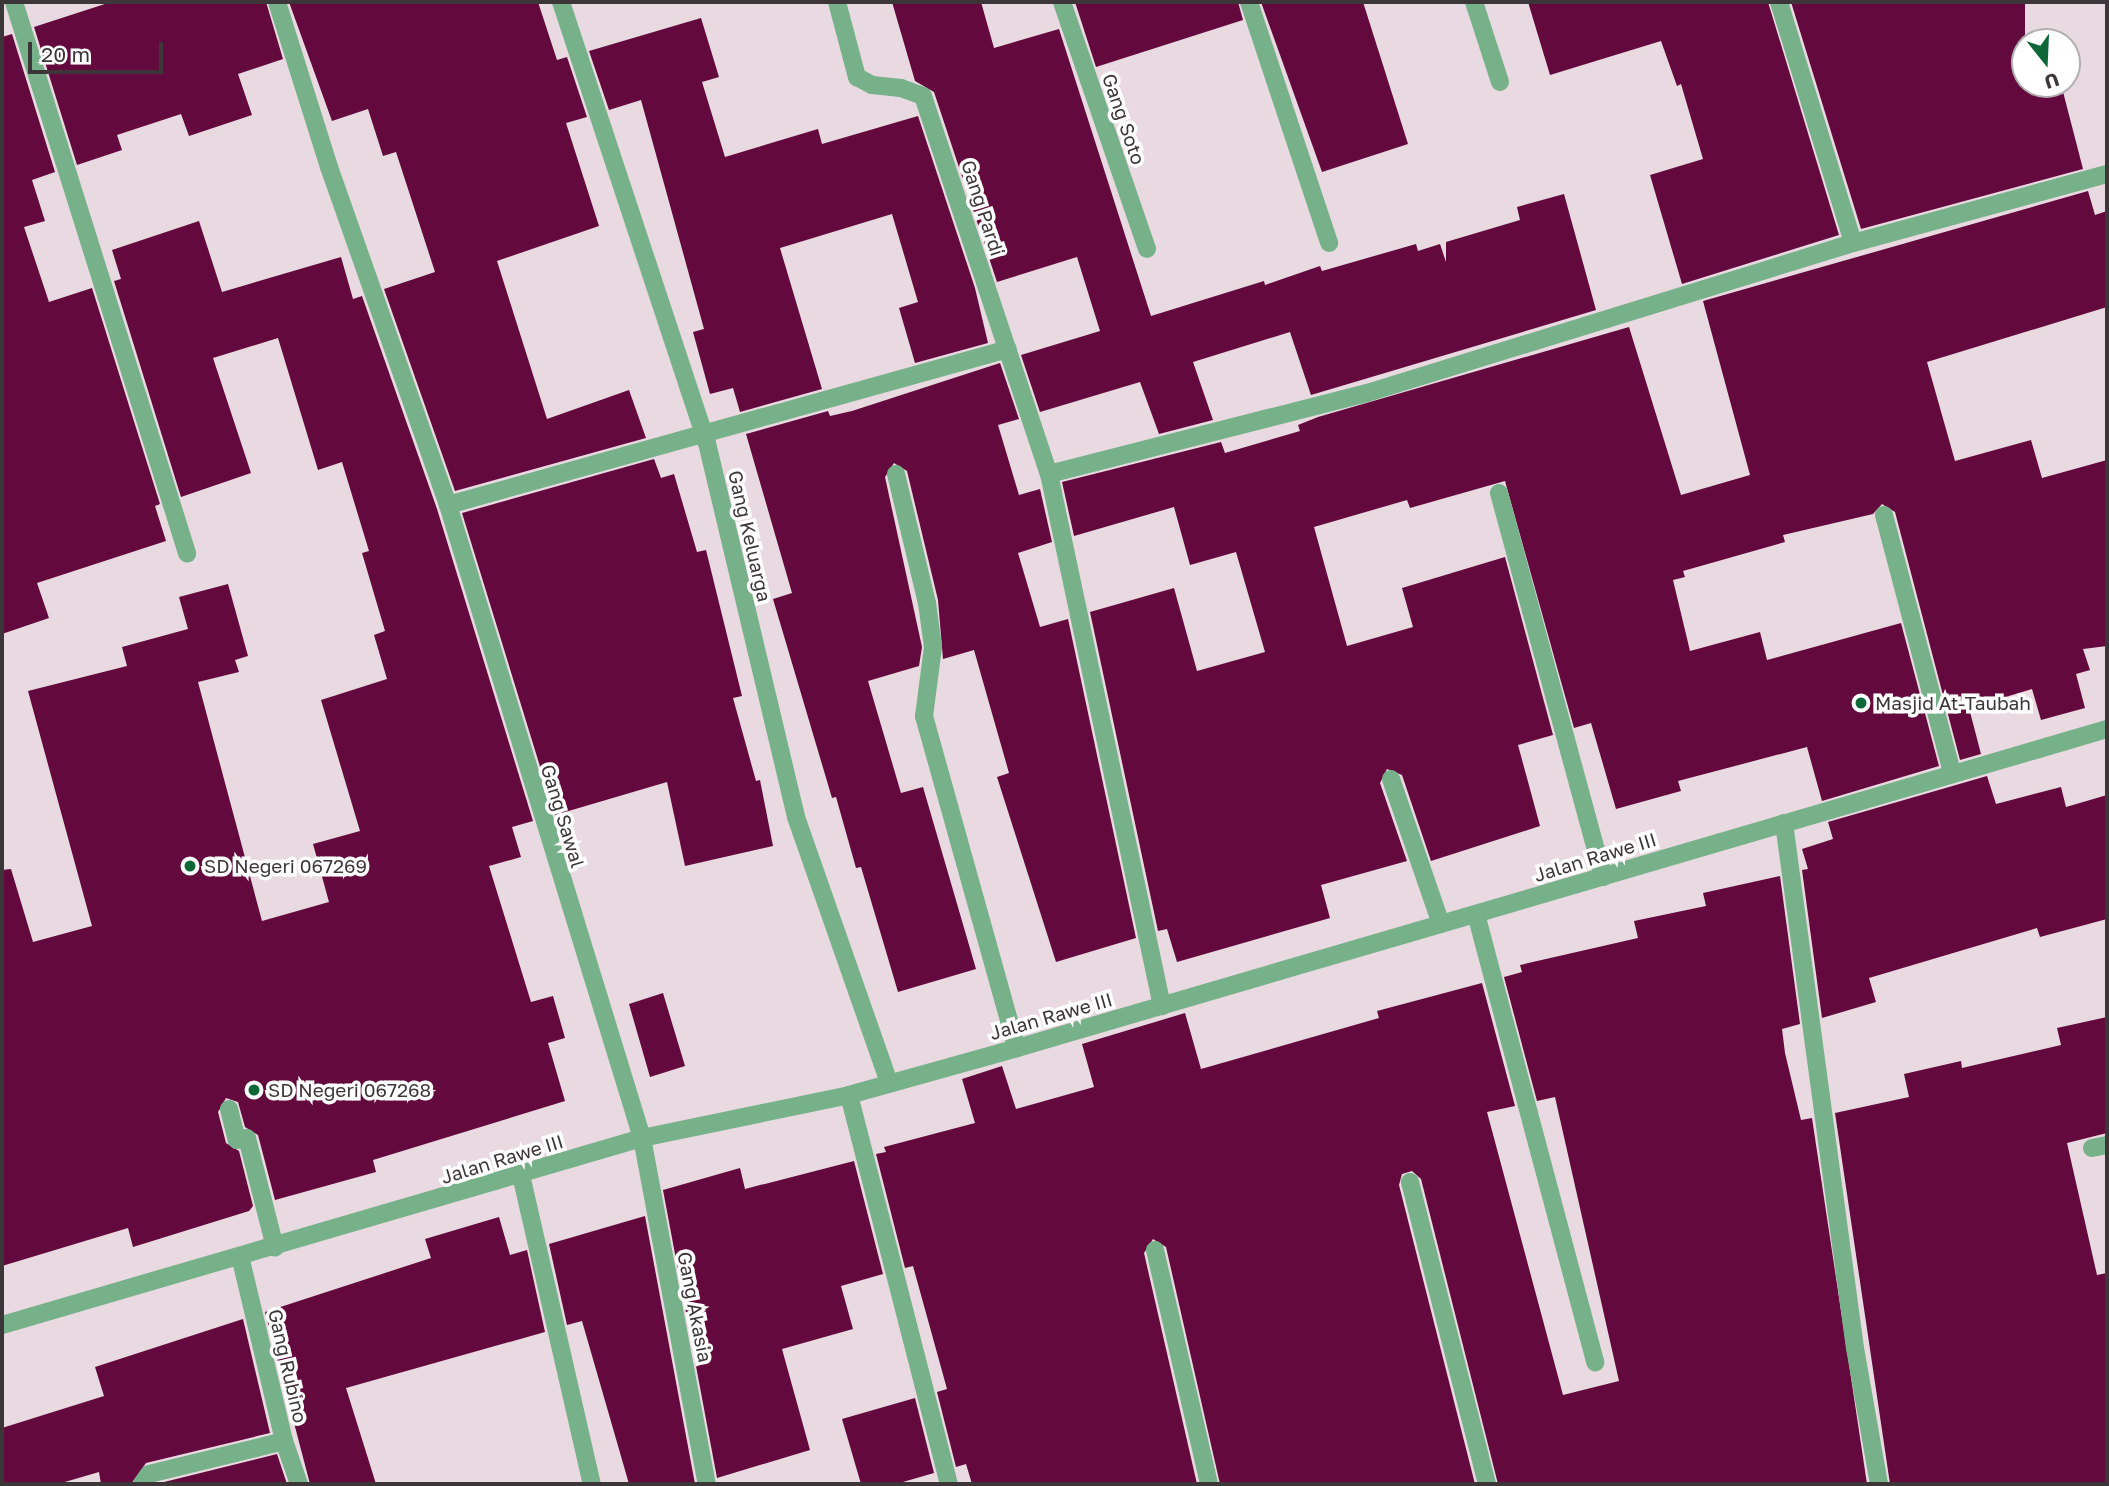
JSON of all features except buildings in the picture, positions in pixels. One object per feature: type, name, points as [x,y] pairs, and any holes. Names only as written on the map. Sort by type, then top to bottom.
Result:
[{"type":"street","points":[[14,2],[187,553]]},
{"type":"street","name":"Gang Sawal","points":[[277,2],[329,167],[448,505],[642,1138]]},
{"type":"street","name":"Gang Keluarga","points":[[561,2],[704,436],[796,817],[889,1082]]},
{"type":"street","name":"Gang Pardi","points":[[837,2],[857,77],[872,86],[901,88],[923,96],[1049,474],[1162,1006]]},
{"type":"street","name":"Gang Soto","points":[[1062,2],[1147,249]]},
{"type":"street","points":[[1248,2],[1329,243]]},
{"type":"street","points":[[1474,2],[1500,82]]},
{"type":"street","points":[[1779,2],[1853,243]]},
{"type":"street","points":[[1049,474],[1367,393],[1853,243],[2107,174]]},
{"type":"street","points":[[448,505],[704,436],[1008,349]]},
{"type":"street","points":[[896,474],[927,603],[933,647],[924,716],[1017,1048]]},
{"type":"street","points":[[1499,494],[1603,877]]},
{"type":"street","points":[[1884,515],[1952,773]]},
{"type":"street","name":"Jalan Rawe III","points":[[2,1325],[642,1138],[849,1095],[1017,1048],[2107,729]]},
{"type":"street","points":[[1391,779],[1441,924]]},
{"type":"street","points":[[1784,823],[1855,1348],[1879,1484]]},
{"type":"street","points":[[1476,914],[1595,1362]]},
{"type":"street","points":[[849,1095],[949,1484]]},
{"type":"street","points":[[229,1109],[237,1140],[247,1138],[275,1247]]},
{"type":"street","name":"Gang Akasia","points":[[642,1138],[707,1484]]},
{"type":"street","points":[[521,1175],[592,1484]]},
{"type":"street","points":[[1410,1182],[1487,1484]]},
{"type":"street","points":[[1155,1250],[1209,1484]]},
{"type":"street","name":"Gang Rubino","points":[[240,1256],[284,1441],[299,1484]]},
{"type":"street","points":[[142,1484],[149,1474],[284,1441]]},
{"type":"place","name":"Masjid At-Taubah","points":[[1861,703]]},
{"type":"place","name":"SD Negeri 067269","points":[[190,866]]},
{"type":"place","name":"SD Negeri 067268","points":[[254,1090]]}]
